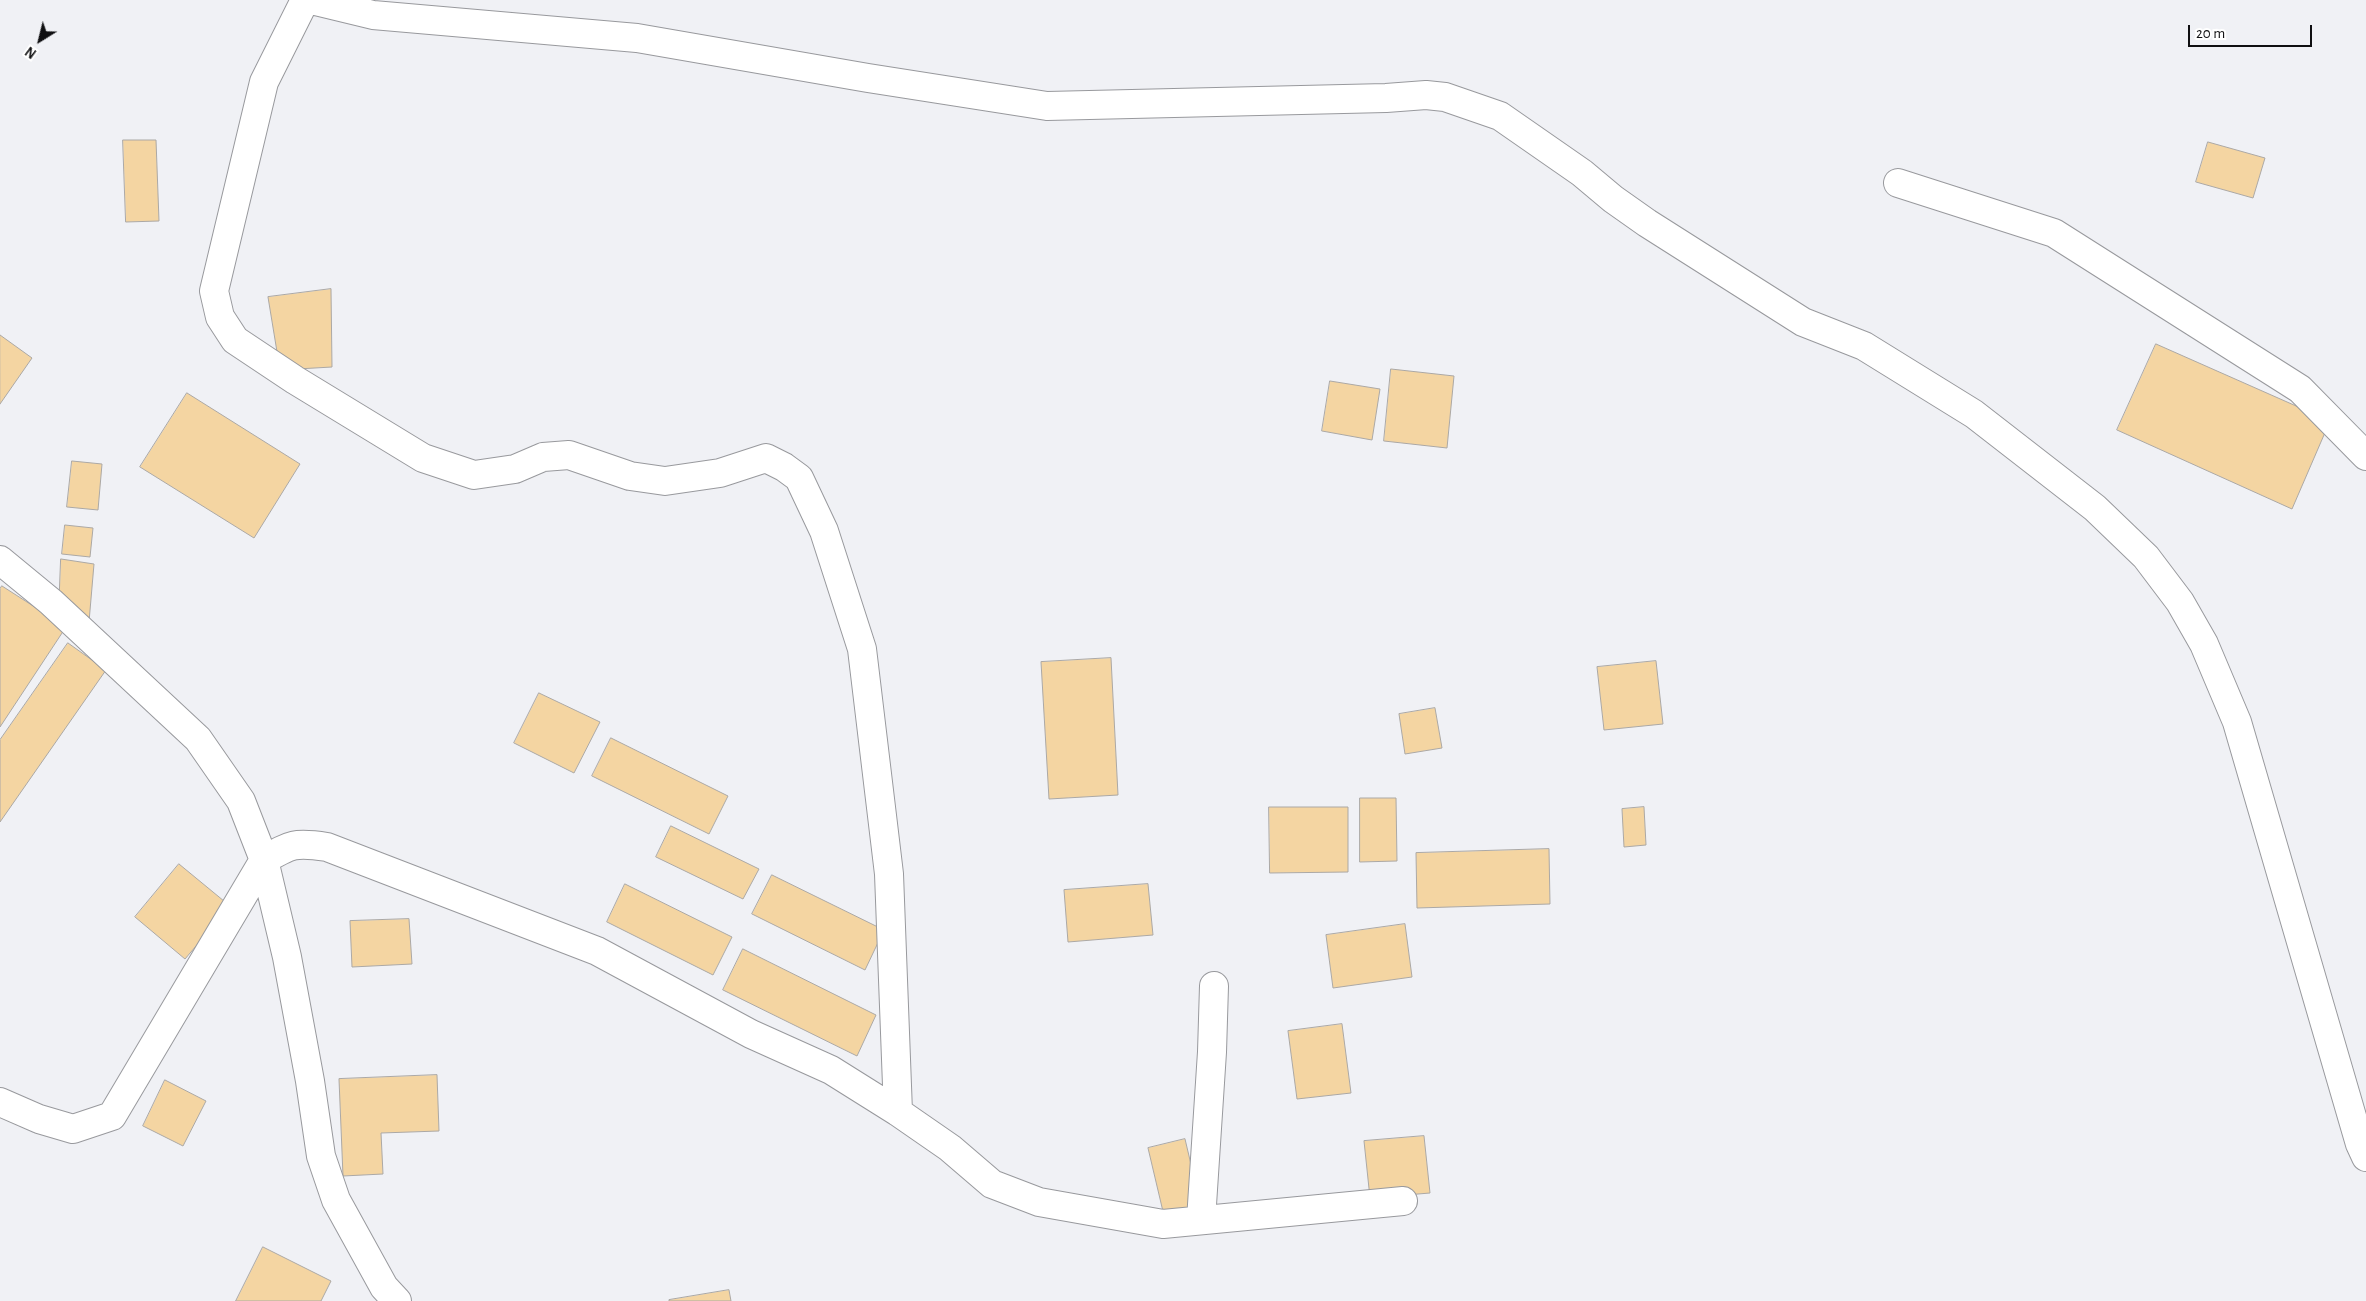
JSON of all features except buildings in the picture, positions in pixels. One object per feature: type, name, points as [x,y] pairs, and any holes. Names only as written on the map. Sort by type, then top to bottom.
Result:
[{"type":"street","points":[[305,0],[264,82],[214,291],[220,317],[235,340],[295,380],[423,458],[474,475],[514,469],[543,457],[569,455],[630,476],[666,482],[720,473],[766,458],[784,467],[799,478],[824,531],[862,649],[888,874],[898,1112]]},
{"type":"street","points":[[311,0],[373,15],[636,38],[868,78],[1047,106],[1386,98],[1426,95],[1445,97],[1500,116],[1582,173],[1613,199],[1647,223],[1803,322],[1864,346],[1974,414],[2095,508],[2146,557],[2180,602],[2204,644],[2237,722],[2357,1135],[2366,1157]]},
{"type":"street","points":[[1898,183],[2054,233],[2300,389],[2366,456]]},
{"type":"street","points":[[0,560],[51,602],[198,739],[241,802],[264,860],[287,957],[310,1081],[321,1156],[336,1200],[384,1287],[397,1301]]},
{"type":"street","points":[[0,1102],[39,1119],[73,1129],[112,1116],[264,860],[289,845],[306,843],[327,847],[597,951],[751,1034],[831,1070],[898,1112],[950,1148],[992,1184],[1039,1202],[1163,1224],[1402,1201]]},
{"type":"street","points":[[1200,1220],[1212,1052],[1214,986]]}]
